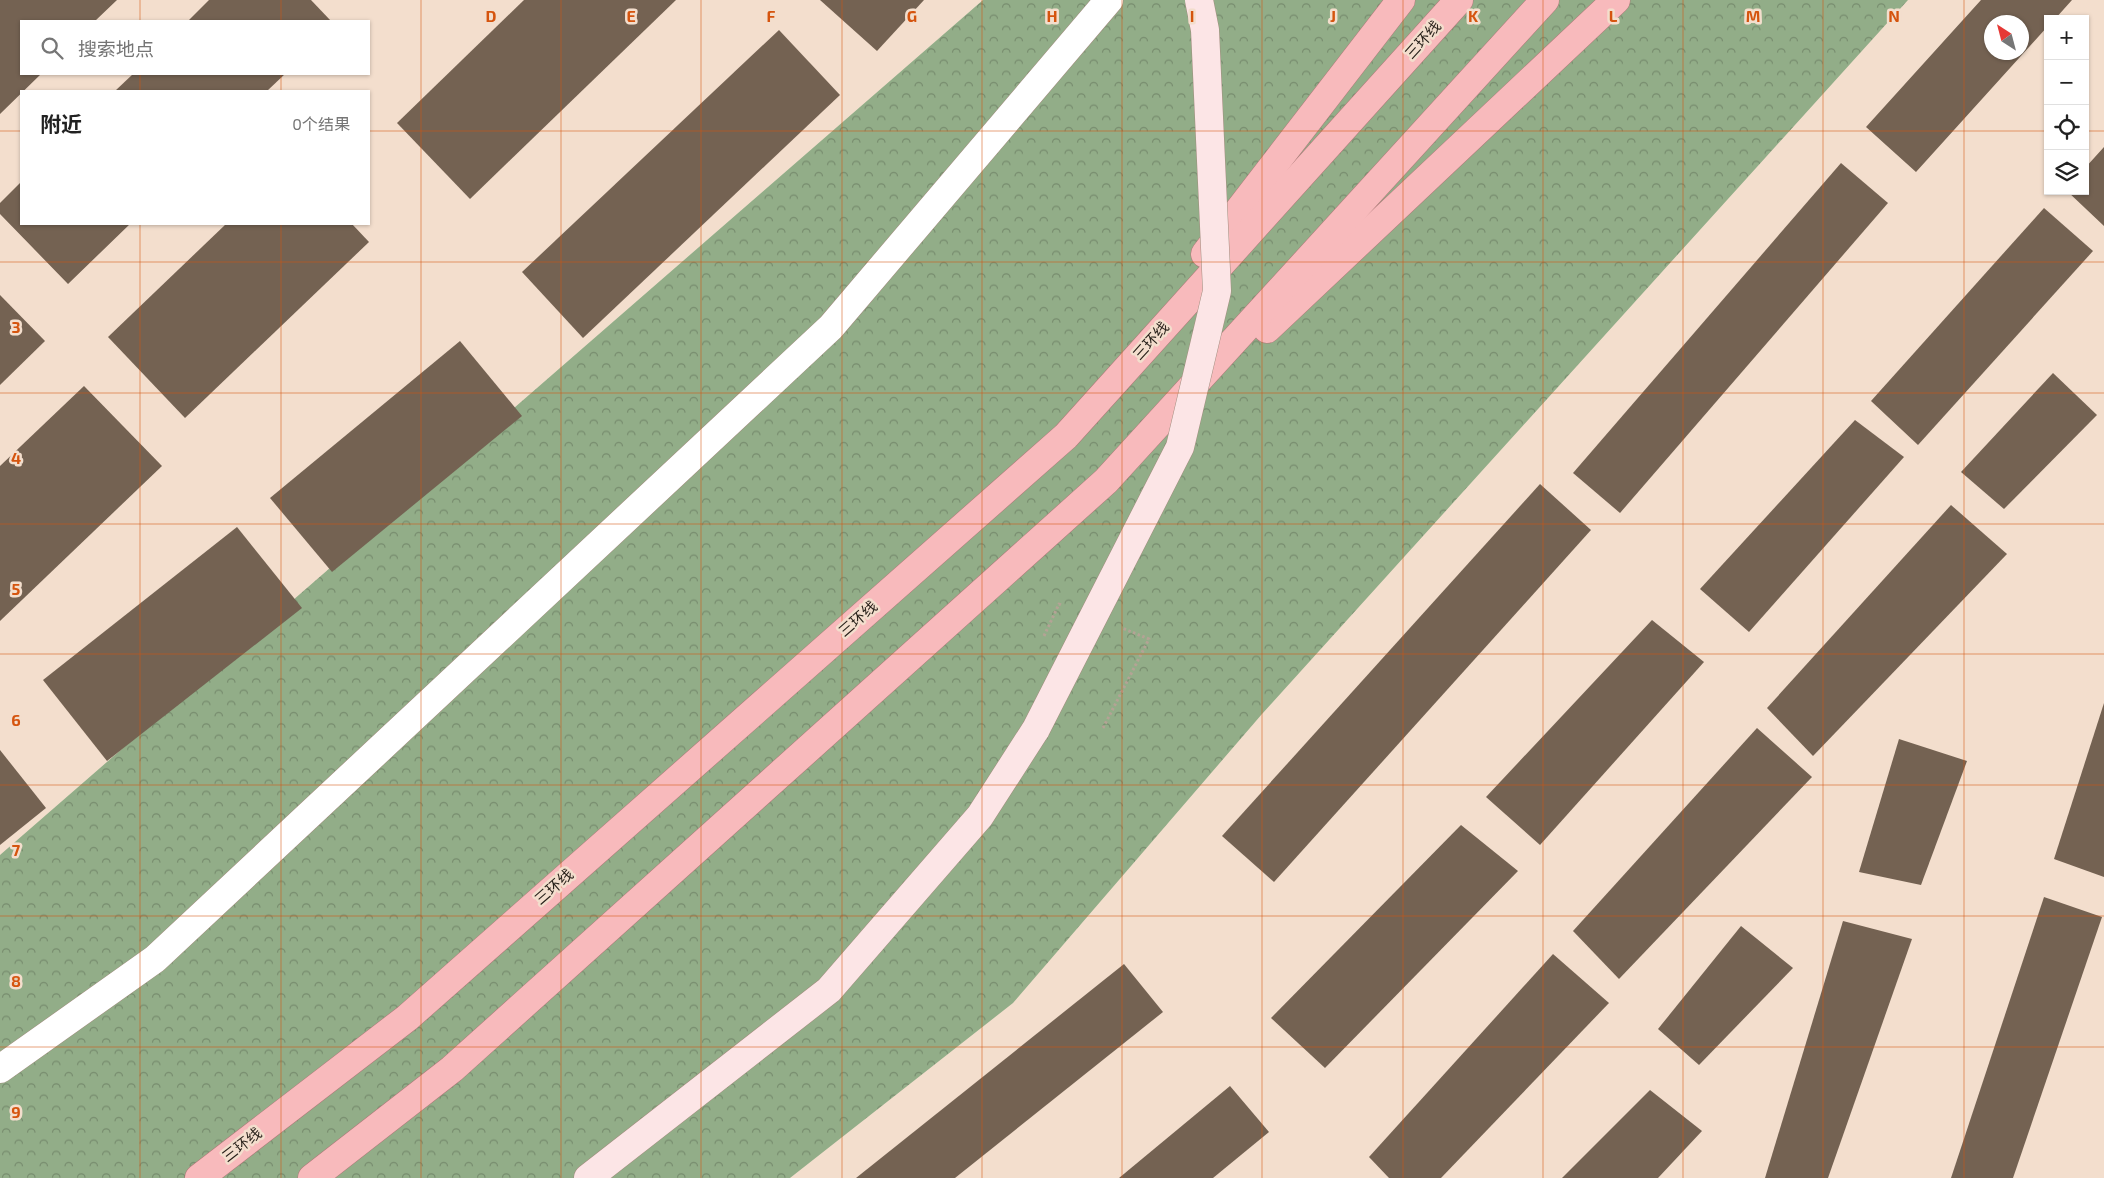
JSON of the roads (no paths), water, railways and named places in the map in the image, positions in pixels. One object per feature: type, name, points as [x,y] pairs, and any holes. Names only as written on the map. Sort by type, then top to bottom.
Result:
[{"type":"highway","points":[[1066,436],[1401,0]]},
{"type":"highway","name":"三环线","points":[[199,1178],[407,1018],[1066,436],[1459,0]]},
{"type":"highway","points":[[1106,481],[1545,0]]},
{"type":"highway","points":[[312,1178],[452,1069],[1106,481],[1616,0]]},
{"type":"main road","points":[[588,1178],[830,990],[980,816],[1036,729],[1180,447],[1217,291],[1205,30],[1199,0]]},
{"type":"street","points":[[0,1069],[155,959],[831,327],[1109,0]]}]
